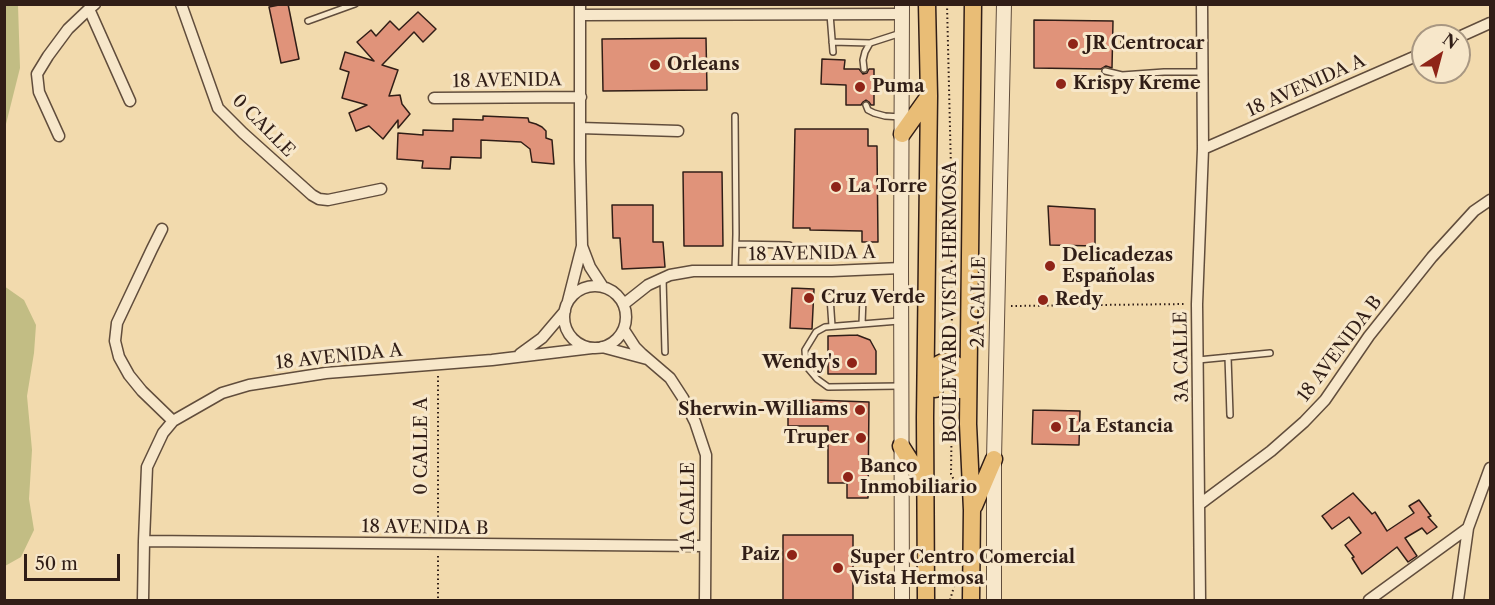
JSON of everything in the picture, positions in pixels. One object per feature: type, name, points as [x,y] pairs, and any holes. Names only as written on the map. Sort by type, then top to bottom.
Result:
[{"type":"main road","name":"BOULEVARD VISTA HERMOSA","points":[[971,600],[972,510],[968,424],[973,4]]},
{"type":"main road","name":"BOULEVARD VISTA HERMOSA","points":[[926,600],[928,7]]},
{"type":"main road","points":[[902,134],[929,96]]},
{"type":"main road","points":[[925,417],[935,400],[935,379],[939,364],[953,362],[960,374],[960,441],[970,460]]},
{"type":"main road","points":[[901,446],[923,484],[926,496]]},
{"type":"main road","points":[[972,510],[994,459]]},
{"type":"street","name":"0 CALLE","points":[[181,4],[218,108],[243,133],[312,195],[320,199],[328,200],[381,189]]},
{"type":"street","name":"2A CALLE","points":[[994,600],[994,459],[1004,4]]},
{"type":"street","name":"3A CALLE","points":[[1200,600],[1197,304],[1203,149],[1202,4]]},
{"type":"street","points":[[59,136],[39,92],[37,74],[68,29],[92,7],[130,101]]},
{"type":"street","points":[[566,306],[574,293],[583,288],[593,285],[612,290],[619,296],[627,312],[624,330],[611,344],[597,347],[583,345],[574,339],[565,321],[566,306],[582,246],[581,10],[747,9],[830,14],[902,9],[902,600]]},
{"type":"street","points":[[1471,32],[1491,23]]},
{"type":"street","name":"18 AVENIDA A","points":[[1203,149],[1411,58]]},
{"type":"street","name":"18 AVENIDA","points":[[434,98],[581,97]]},
{"type":"street","points":[[580,128],[678,131]]},
{"type":"street","name":"18 AVENIDA B","points":[[1200,504],[1271,451],[1304,422],[1325,400],[1369,336],[1432,257],[1474,211],[1491,200]]},
{"type":"street","points":[[143,600],[147,467],[163,433],[173,421],[129,375],[119,357],[115,341],[117,323],[162,230]]},
{"type":"street","points":[[582,246],[590,267],[603,287]]},
{"type":"street","name":"18 AVENIDA A","points":[[624,304],[648,285],[670,275],[693,271],[832,271],[901,268]]},
{"type":"street","name":"18 AVENIDA A","points":[[517,356],[542,338],[566,306]]},
{"type":"street","name":"1A CALLE","points":[[624,330],[635,346],[670,378],[695,422],[706,455],[705,600]]},
{"type":"street","name":"18 AVENIDA A","points":[[173,421],[222,393],[249,385],[326,373],[597,347]]},
{"type":"street","name":"1A CALLE","points":[[597,347],[650,360]]},
{"type":"street","points":[[1458,600],[1468,528],[1491,468]]},
{"type":"street","points":[[1369,600],[1468,528]]},
{"type":"street","name":"18 AVENIDA B","points":[[144,541],[705,546]]},
{"type":"lane","points":[[308,21],[355,4]]},
{"type":"lane","points":[[830,14],[833,52]]},
{"type":"lane","points":[[832,42],[870,43],[902,32]]},
{"type":"lane","points":[[1124,42],[1203,42]]},
{"type":"lane","points":[[864,69],[863,60],[870,43]]},
{"type":"lane","points":[[1105,71],[1122,75],[1203,72]]},
{"type":"lane","points":[[866,105],[868,110],[874,113],[902,117]]},
{"type":"lane","points":[[735,116],[735,271]]},
{"type":"lane","points":[[736,244],[789,245]]},
{"type":"lane","points":[[663,278],[665,352]]},
{"type":"lane","points":[[830,297],[831,326]]},
{"type":"lane","points":[[862,324],[863,298]]},
{"type":"lane","points":[[901,321],[825,327],[816,332],[805,350],[806,366],[817,379],[828,387],[901,386]]},
{"type":"lane","points":[[1198,360],[1270,353]]},
{"type":"lane","points":[[1228,357],[1230,415]]},
{"type":"path","points":[[947,4],[953,362]]},
{"type":"path","points":[[997,307],[1197,304]]},
{"type":"path","name":"0 CALLE A","points":[[438,364],[438,600]]},
{"type":"path","points":[[952,396],[951,474],[956,484]]},
{"type":"path","points":[[950,600],[957,578]]},
{"type":"shaded area","points":[[5,4],[18,5],[20,68],[5,126]]},
{"type":"shaded area","points":[[4,286],[24,300],[36,325],[27,396],[32,450],[29,499],[34,530],[21,557],[5,566]]},
{"type":"building","points":[[288,4],[299,59],[281,63],[269,7]]},
{"type":"building","points":[[418,12],[436,29],[423,42],[414,32],[382,65],[398,70],[389,96],[400,95],[402,104],[410,114],[398,128],[398,120],[383,139],[369,126],[356,131],[349,113],[367,105],[342,98],[349,72],[340,69],[345,52],[374,61],[357,42],[371,30],[376,36],[390,21],[399,30]]},
{"type":"building","name":"JR Centrocar","points":[[1034,20],[1113,21],[1112,68],[1106,66],[1101,69],[1034,68]]},
{"type":"building","name":"Orleans","points":[[706,38],[707,90],[603,91],[602,39]]},
{"type":"building","name":"Puma","points":[[822,59],[845,60],[844,69],[859,69],[863,74],[869,69],[874,69],[874,105],[866,100],[861,105],[846,105],[846,85],[821,84]]},
{"type":"building","points":[[483,116],[528,118],[529,122],[542,127],[546,131],[546,138],[552,140],[554,164],[532,162],[530,149],[521,142],[481,140],[481,158],[451,157],[450,169],[422,168],[423,161],[397,159],[398,133],[423,135],[423,130],[453,131],[453,119],[483,120]]},
{"type":"building","name":"La Torre","points":[[795,129],[868,129],[868,146],[877,146],[878,242],[862,242],[862,231],[793,228]]},
{"type":"building","points":[[683,172],[722,172],[723,246],[684,246]]},
{"type":"building","points":[[612,205],[653,205],[653,242],[663,242],[665,267],[622,269],[620,238],[613,238]]},
{"type":"building","points":[[1048,206],[1095,209],[1095,246],[1050,245]]},
{"type":"building","points":[[792,288],[814,289],[812,329],[790,328]]},
{"type":"building","name":"Wendy's","points":[[857,335],[870,340],[876,351],[876,374],[828,374],[828,336]]},
{"type":"building","points":[[788,399],[869,402],[868,498],[847,498],[847,483],[828,483],[828,426],[788,426]]},
{"type":"building","name":"La Estancia","points":[[1033,410],[1080,411],[1079,445],[1032,444]]},
{"type":"building","points":[[1353,493],[1372,514],[1375,512],[1387,531],[1414,513],[1409,506],[1419,500],[1431,516],[1428,517],[1437,527],[1427,534],[1422,528],[1405,538],[1417,556],[1408,562],[1397,547],[1362,574],[1345,545],[1361,533],[1349,517],[1332,529],[1322,516]]},
{"type":"building","points":[[783,535],[853,535],[853,600],[783,600]]},
{"type":"place","name":"JR Centrocar","points":[[1073,44]]},
{"type":"place","name":"Orleans","points":[[655,65]]},
{"type":"place","name":"Krispy Kreme","points":[[1061,84]]},
{"type":"place","name":"Puma","points":[[860,87]]},
{"type":"place","name":"La Torre","points":[[836,187]]},
{"type":"place","name":"Delicadezas Españolas","points":[[1050,266]]},
{"type":"place","name":"Cruz Verde","points":[[809,298]]},
{"type":"place","name":"Redy","points":[[1043,300]]},
{"type":"place","name":"Wendy's","points":[[852,363]]},
{"type":"place","name":"Sherwin-Williams","points":[[860,410]]},
{"type":"place","name":"La Estancia","points":[[1056,427]]},
{"type":"place","name":"Truper","points":[[861,438]]},
{"type":"place","name":"Banco Inmobiliario","points":[[848,477]]},
{"type":"place","name":"Paiz","points":[[792,555]]},
{"type":"place","name":"Super Centro Comercial Vista Hermosa","points":[[838,568]]}]
